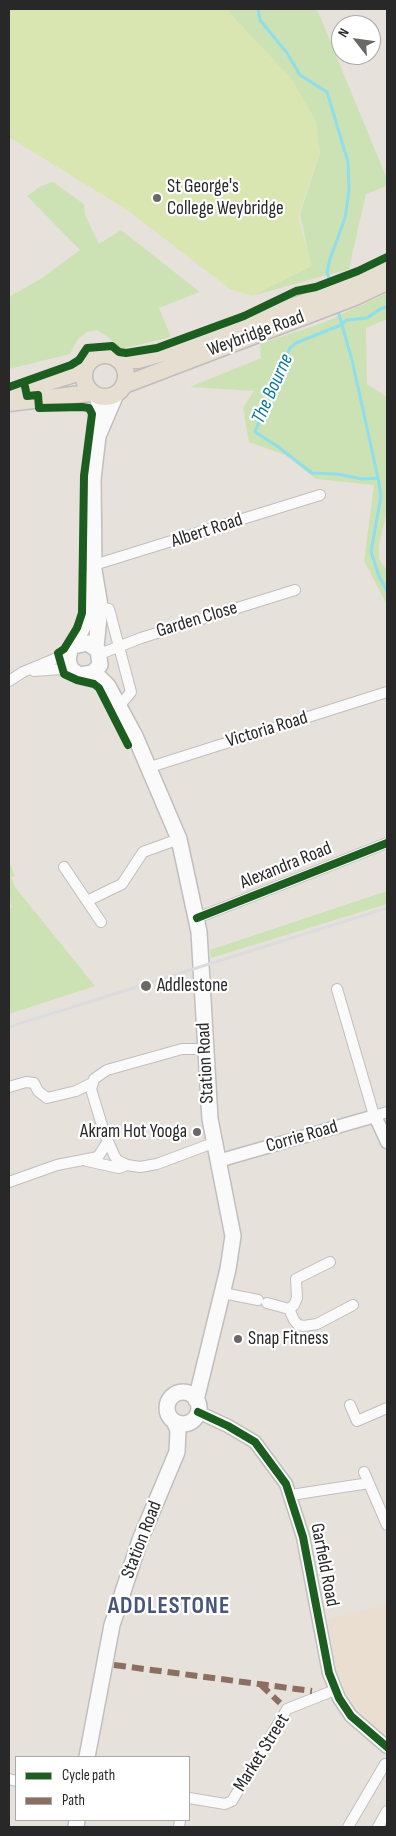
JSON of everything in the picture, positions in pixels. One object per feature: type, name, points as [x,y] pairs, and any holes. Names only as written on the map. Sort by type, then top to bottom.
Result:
[{"type":"main road","name":"Weybridge Road","points":[[119,360],[138,360],[170,351],[328,294],[387,266]]},
{"type":"main road","name":"Weybridge Road","points":[[120,389],[329,307],[387,282]]},
{"type":"main road","points":[[92,663],[94,606],[88,589],[94,568],[92,479],[95,447],[101,428],[120,389],[125,372],[119,360],[111,356],[99,356],[89,362],[84,371],[84,383],[93,395],[102,415],[101,428]]},
{"type":"main road","points":[[9,394],[84,371]]},
{"type":"main road","points":[[9,403],[93,395],[120,389]]},
{"type":"main road","points":[[92,663],[69,665],[71,650],[94,606]]},
{"type":"main road","points":[[71,650],[87,643],[92,663]]},
{"type":"main road","name":"Station Road","points":[[92,663],[100,678],[119,703],[179,839],[197,918],[201,950],[205,1042],[213,1143],[233,1236],[232,1251],[223,1293],[193,1401]]},
{"type":"main road","points":[[175,1395],[193,1401],[195,1419],[180,1423],[168,1412],[168,1402],[175,1395]]},
{"type":"main road","name":"Station Road","points":[[86,1756],[112,1624],[140,1540],[177,1452],[180,1423]]},
{"type":"street","name":"Albert Road","points":[[94,568],[320,495]]},
{"type":"street","name":"Garden Close","points":[[92,663],[118,647],[141,638],[295,590]]},
{"type":"street","points":[[94,606],[109,609],[131,692],[119,703]]},
{"type":"street","points":[[9,681],[23,672],[71,650]]},
{"type":"street","points":[[23,672],[62,669],[92,663]]},
{"type":"street","name":"Victoria Road","points":[[147,768],[387,692]]},
{"type":"street","points":[[87,901],[122,884],[143,852],[179,839]]},
{"type":"street","name":"Alexandra Road","points":[[197,918],[387,843]]},
{"type":"street","points":[[64,867],[101,922]]},
{"type":"street","points":[[337,989],[381,1114],[387,1142]]},
{"type":"street","points":[[182,1049],[205,1042]]},
{"type":"street","points":[[9,1087],[26,1082],[34,1083],[38,1092],[47,1098],[76,1091],[92,1083],[100,1074],[107,1070],[205,1042]]},
{"type":"street","points":[[92,1083],[92,1096],[108,1142],[117,1160],[127,1165],[140,1167],[157,1164],[213,1143]]},
{"type":"street","name":"Corrie Road","points":[[218,1161],[381,1114]]},
{"type":"street","points":[[9,1182],[57,1166],[87,1161],[98,1157],[108,1142]]},
{"type":"street","points":[[87,1161],[119,1168],[127,1165]]},
{"type":"street","points":[[288,1309],[294,1305],[297,1298],[296,1279],[330,1262]]},
{"type":"street","points":[[223,1293],[262,1301],[288,1309],[298,1325],[304,1326],[317,1324],[354,1305]]},
{"type":"street","name":"Garfield Road","points":[[193,1401],[228,1426],[255,1442],[276,1468],[292,1495],[309,1565],[329,1673],[335,1690],[357,1723],[387,1747]]},
{"type":"street","points":[[350,1405],[357,1421],[387,1408]]},
{"type":"street","points":[[364,1472],[387,1525]]},
{"type":"street","points":[[292,1495],[369,1483]]},
{"type":"street","name":"Market Street","points":[[190,1798],[225,1804],[232,1801],[287,1709],[335,1690]]},
{"type":"street","points":[[348,1827],[385,1764]]},
{"type":"street","points":[[378,1827],[387,1811]]},
{"type":"shaded area","points":[[387,1604],[387,1736],[368,1721],[347,1694],[336,1668],[328,1619]]},
{"type":"green space","name":"St George's College Weybridge","points":[[9,9],[226,9],[291,78],[316,121],[320,153],[298,217],[312,266],[252,296],[230,289],[127,210],[9,137]]},
{"type":"green space","points":[[226,9],[317,9],[331,43],[331,65],[340,65],[387,179],[387,186],[366,194],[349,269],[252,296],[311,266],[300,214],[320,153],[247,33]]},
{"type":"green space","points":[[53,182],[84,204],[85,215],[99,244],[121,230],[200,292],[159,308],[171,337],[121,349],[97,330],[87,332],[78,339],[70,354],[9,369],[9,297],[42,278],[80,250],[27,196],[41,186]]},
{"type":"green space","points":[[387,293],[387,319],[366,328],[367,384],[387,397],[387,511],[379,545],[379,559],[387,571],[387,605],[364,561],[374,485],[316,479],[285,455],[249,442],[243,408],[254,391],[190,387],[261,358],[260,344],[325,322]]},
{"type":"green space","points":[[10,864],[15,876],[11,877],[15,887],[95,986],[9,1014],[9,909],[12,907],[9,899]]},
{"type":"green space","points":[[387,891],[387,904],[211,958],[210,950]]},
{"type":"waterway","points":[[258,9],[260,20],[287,53],[300,75],[327,92],[348,162],[349,191],[345,218],[330,259],[327,272],[329,278]]},
{"type":"waterway","name":"The Bourne","points":[[387,307],[380,309],[367,318],[347,320],[341,325],[296,343],[290,348],[255,432],[312,473],[337,474],[362,479],[378,478],[381,496],[371,552],[379,576],[387,591]]},
{"type":"waterway","points":[[338,311],[352,360],[378,478]]},
{"type":"railway","points":[[9,1027],[387,908]]},
{"type":"marked path","points":[[114,1665],[312,1691]]},
{"type":"marked path","points":[[260,1684],[280,1703]]},
{"type":"cycle path","points":[[9,387],[71,365],[79,360],[87,348],[112,346],[119,352],[126,353],[157,348],[244,316],[296,291],[316,287],[358,271],[387,257]]},
{"type":"cycle path","points":[[24,382],[27,396],[38,395],[39,408],[82,407],[89,408],[92,414],[84,476],[82,613],[77,628],[64,649],[58,653],[64,674],[77,680],[94,684],[99,688],[128,745]]},
{"type":"cycle path","points":[[197,918],[387,843]]},
{"type":"cycle path","points":[[198,1412],[228,1426],[255,1442],[286,1484],[303,1537],[329,1673],[339,1698],[351,1716],[387,1747]]},
{"type":"place","name":"St George's College Weybridge","points":[[157,198]]},
{"type":"place","name":"Addlestone","points":[[146,986]]},
{"type":"place","name":"Akram Hot Yooga","points":[[197,1132]]},
{"type":"place","name":"Snap Fitness","points":[[238,1339]]},
{"type":"district","name":"ADDLESTONE","points":[[169,1607]]}]
